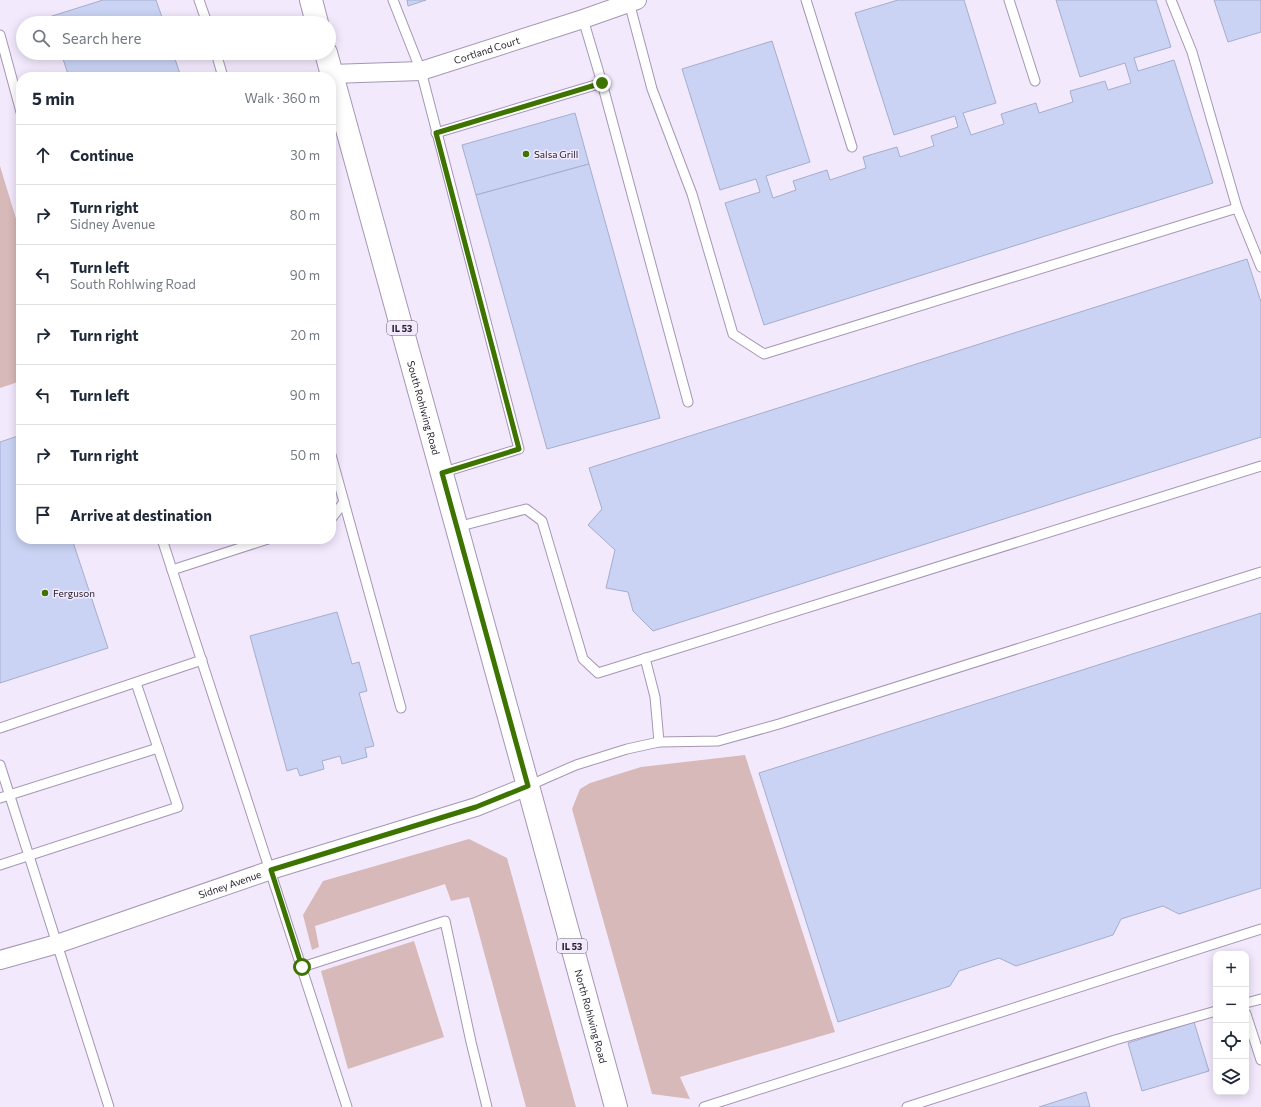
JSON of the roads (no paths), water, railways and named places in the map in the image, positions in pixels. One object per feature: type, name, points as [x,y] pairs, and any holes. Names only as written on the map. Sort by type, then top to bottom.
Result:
[{"type":"main road","points":[[311,0],[315,16]]},
{"type":"main road","name":"South Rohlwing Road","points":[[328,60],[331,72]]},
{"type":"main road","name":"South Rohlwing Road","points":[[336,89],[528,786]]},
{"type":"main road","name":"North Rohlwing Road","points":[[528,786],[616,1107]]},
{"type":"street","name":"Cortland Court","points":[[336,74],[421,71],[583,19],[610,4],[633,1]]},
{"type":"street","name":"Sidney Avenue","points":[[0,960],[57,944],[271,870],[476,807],[528,786]]},
{"type":"lane","points":[[199,0],[204,16]]},
{"type":"lane","points":[[393,0],[421,71],[519,449],[442,473]]},
{"type":"lane","points":[[806,0],[852,147]]},
{"type":"lane","points":[[1009,0],[1035,81]]},
{"type":"lane","points":[[1171,0],[1192,52],[1237,208],[1261,267]]},
{"type":"lane","points":[[633,1],[652,89],[692,194],[733,334],[764,354],[1237,208]]},
{"type":"lane","points":[[583,19],[602,83],[688,402]]},
{"type":"lane","points":[[0,34],[16,93]]},
{"type":"lane","points":[[218,60],[222,72]]},
{"type":"lane","points":[[436,133],[602,83]]},
{"type":"lane","points":[[457,527],[526,509],[542,521],[583,659],[598,673],[1261,466]]},
{"type":"lane","points":[[336,473],[401,708]]},
{"type":"lane","points":[[336,512],[344,502]]},
{"type":"lane","points":[[164,544],[348,1107]]},
{"type":"lane","points":[[172,570],[253,544]]},
{"type":"lane","points":[[528,786],[576,764],[627,749],[659,742],[718,741],[779,724],[1261,572]]},
{"type":"lane","points":[[645,658],[655,697],[659,742]]},
{"type":"lane","points":[[0,728],[202,660]]},
{"type":"lane","points":[[0,865],[178,807],[136,683]]},
{"type":"lane","points":[[0,798],[158,748]]},
{"type":"lane","points":[[0,765],[30,855],[109,1107]]},
{"type":"lane","points":[[302,967],[445,921],[471,1042],[487,1107]]},
{"type":"lane","points":[[704,1107],[1261,929]]},
{"type":"lane","points":[[1249,1002],[1261,999]]},
{"type":"lane","points":[[907,1107],[1115,1040],[1213,1012]]},
{"type":"lane","points":[[1249,1023],[1261,1060]]},
{"type":"place","name":"Salsa Grill","points":[[526,154]]},
{"type":"place","name":"Ferguson","points":[[45,593]]}]
